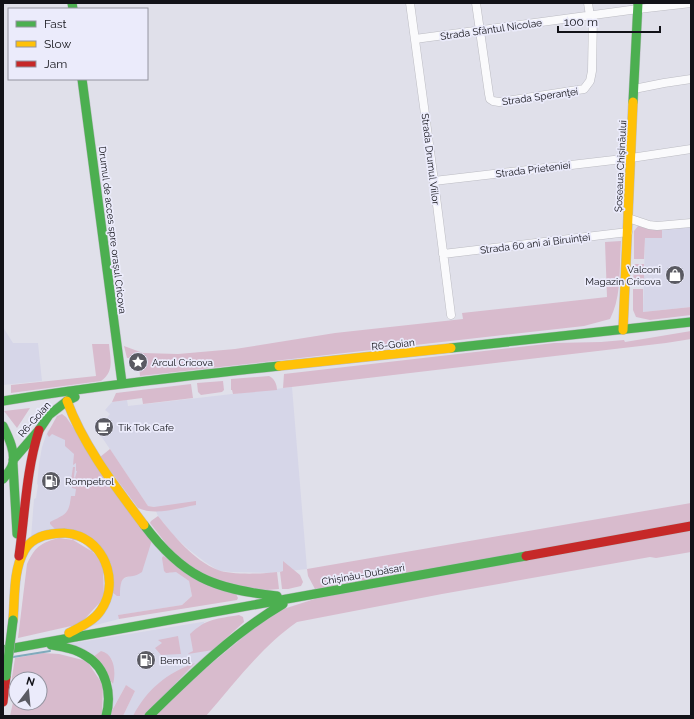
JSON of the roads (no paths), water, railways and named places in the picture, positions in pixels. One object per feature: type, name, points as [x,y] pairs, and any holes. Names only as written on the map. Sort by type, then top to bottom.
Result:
[{"type":"main road","name":"Șoseaua Chișinăului","points":[[623,330],[638,6]]},
{"type":"main road","name":"Drumul de acces spre orașul Cricova","points":[[82,80],[122,383]]},
{"type":"main road","name":"R6-Goian","points":[[3,401],[122,383],[691,322]]},
{"type":"main road","name":"R6-Goian","points":[[3,479],[40,430],[49,415],[67,401],[96,388]]},
{"type":"main road","points":[[67,401],[76,426],[100,463],[146,528],[166,552],[178,563],[190,572],[204,579],[230,589],[295,598]]},
{"type":"main road","points":[[3,426],[10,440],[13,464],[19,556]]},
{"type":"main road","points":[[3,702],[28,482],[33,450],[40,430]]},
{"type":"main road","points":[[13,464],[28,482]]},
{"type":"main road","name":"Chișinău-Dubăsari","points":[[3,650],[691,526]]},
{"type":"main road","points":[[18,569],[24,552],[33,541],[44,534],[58,531],[75,533],[85,538],[97,548],[103,557],[107,565],[110,582],[106,602],[92,620],[54,641]]},
{"type":"main road","points":[[149,716],[240,631],[259,617],[295,598]]},
{"type":"main road","points":[[39,644],[67,648],[83,654],[94,663],[104,678],[108,689],[108,706],[106,716]]},
{"type":"street","name":"Strada Drumul Viilor","points":[[410,3],[451,315]]},
{"type":"street","points":[[476,3],[480,30]]},
{"type":"street","points":[[588,3],[591,16]]},
{"type":"street","name":"Strada Sfântul Nicolae","points":[[415,39],[591,16],[638,6],[691,3]]},
{"type":"street","name":"Strada Speranţei","points":[[480,30],[490,99],[499,102],[580,91],[587,87],[592,71],[591,16]]},
{"type":"street","points":[[634,89],[691,79]]},
{"type":"street","name":"Strada Prieteniei","points":[[434,181],[631,158],[691,149]]},
{"type":"street","points":[[628,218],[657,226],[691,223]]},
{"type":"street","name":"Strada 60 ani ai Biruinței","points":[[443,254],[628,232]]},
{"type":"waterway","points":[[13,657],[50,651]]},
{"type":"place","name":"Valconi Magazin Cricova","points":[[675,275]]},
{"type":"place","name":"Arcul Cricova","points":[[138,362]]},
{"type":"place","name":"Tik Tok Cafe","points":[[104,427]]},
{"type":"place","name":"Rompetrol","points":[[51,481]]},
{"type":"place","name":"Bemol","points":[[146,660]]}]
